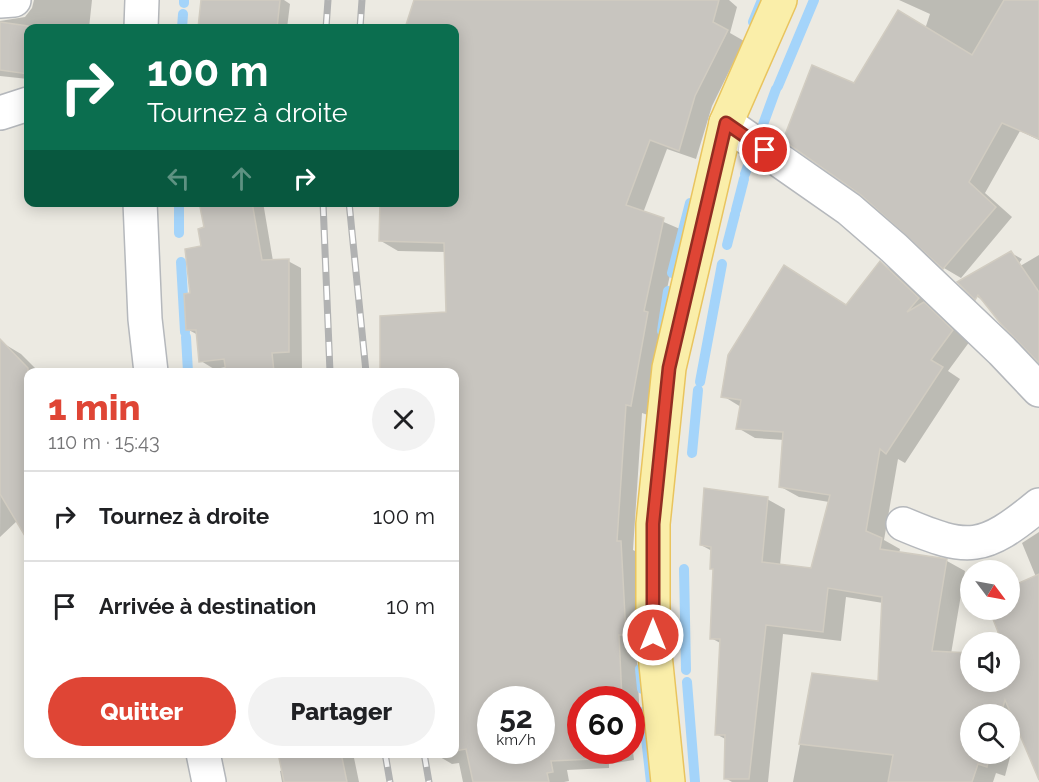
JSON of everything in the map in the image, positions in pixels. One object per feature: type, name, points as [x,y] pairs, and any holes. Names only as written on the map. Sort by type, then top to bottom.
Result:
[{"type":"main road","points":[[668,782],[653,635],[653,524],[669,368],[726,123],[742,82],[780,0]]},
{"type":"street","points":[[0,1],[14,0]]},
{"type":"street","points":[[141,24],[142,0]]},
{"type":"street","points":[[0,113],[24,105]]},
{"type":"street","points":[[726,123],[849,209],[894,248],[1039,390]]},
{"type":"street","points":[[140,207],[145,319],[151,368]]},
{"type":"street","points":[[903,525],[938,539],[967,545],[987,540],[1020,520],[1039,505]]},
{"type":"street","points":[[204,758],[209,782]]},
{"type":"building","points":[[201,0],[280,0],[277,24],[198,24]]},
{"type":"building","points":[[414,0],[719,0],[713,22],[728,30],[695,96],[679,151],[650,140],[626,205],[664,218],[644,311],[648,312],[631,406],[626,405],[617,541],[621,541],[626,635],[619,635],[621,686],[567,686],[567,760],[555,761],[555,686],[477,686],[477,764],[552,764],[553,772],[547,773],[549,782],[473,782],[466,749],[459,750],[459,368],[380,368],[380,316],[446,312],[444,243],[379,241],[380,207],[459,207],[459,24],[406,24]]},
{"type":"building","points":[[1004,0],[1039,0],[1039,139],[1002,123],[969,182],[996,207],[943,269],[861,195],[783,140],[812,65],[854,83],[898,10],[972,55]]},
{"type":"building","points":[[0,22],[24,25],[24,73],[0,70]]},
{"type":"building","points":[[200,207],[253,207],[262,260],[289,259],[289,352],[272,353],[274,368],[225,368],[224,359],[199,362],[196,330],[186,330],[184,294],[190,293],[185,249],[201,246],[198,229],[204,227]]},
{"type":"building","points":[[1011,251],[1039,292],[1039,363],[1001,324],[978,295],[975,300],[957,282]]},
{"type":"building","points":[[880,261],[919,298],[907,312],[924,302],[953,330],[931,360],[943,367],[886,454],[880,449],[866,531],[882,538],[880,549],[947,559],[932,651],[960,652],[960,692],[1020,692],[1020,632],[998,632],[993,620],[1020,620],[1020,583],[1039,574],[1039,780],[1020,735],[1020,704],[1007,704],[1005,700],[1004,704],[960,704],[960,764],[978,764],[972,782],[888,782],[893,755],[799,744],[812,673],[878,681],[882,597],[828,588],[823,632],[766,625],[749,779],[724,779],[725,735],[715,735],[720,639],[710,639],[713,569],[710,569],[711,547],[700,545],[704,488],[768,497],[762,562],[811,568],[830,495],[779,487],[783,432],[736,429],[741,400],[721,397],[728,355],[784,265],[846,305]]},
{"type":"building","points":[[0,339],[28,368],[24,368],[24,534],[0,494]]},
{"type":"building","points":[[279,758],[342,758],[347,782],[284,782]]},
{"type":"waterway","points":[[753,22],[762,0]]},
{"type":"waterway","points":[[778,86],[814,0]]},
{"type":"waterway","points":[[182,24],[183,14]]},
{"type":"waterway","points":[[745,174],[776,89]]},
{"type":"waterway","points":[[736,210],[744,179]]},
{"type":"waterway","points":[[672,273],[690,203]]},
{"type":"waterway","points":[[179,207],[179,233]]},
{"type":"waterway","points":[[727,245],[735,214]]},
{"type":"waterway","points":[[181,262],[185,332]]},
{"type":"waterway","points":[[700,382],[722,264]]},
{"type":"waterway","points":[[662,331],[668,291]]},
{"type":"waterway","points":[[186,337],[188,368]]},
{"type":"waterway","points":[[692,453],[698,390]]},
{"type":"waterway","points":[[684,569],[686,670]]},
{"type":"waterway","points":[[640,669],[642,686]]},
{"type":"waterway","points":[[687,682],[695,782]]},
{"type":"waterway","points":[[645,730],[651,782]]},
{"type":"railway","points":[[326,24],[328,0]]},
{"type":"railway","points":[[360,24],[362,0]]},
{"type":"railway","points":[[323,207],[330,368]]},
{"type":"railway","points":[[350,207],[366,368]]},
{"type":"railway","points":[[386,758],[390,782]]},
{"type":"railway","points":[[425,758],[429,782]]},
{"type":"route","points":[[653,635],[653,524],[669,368],[726,123],[765,150]]}]
